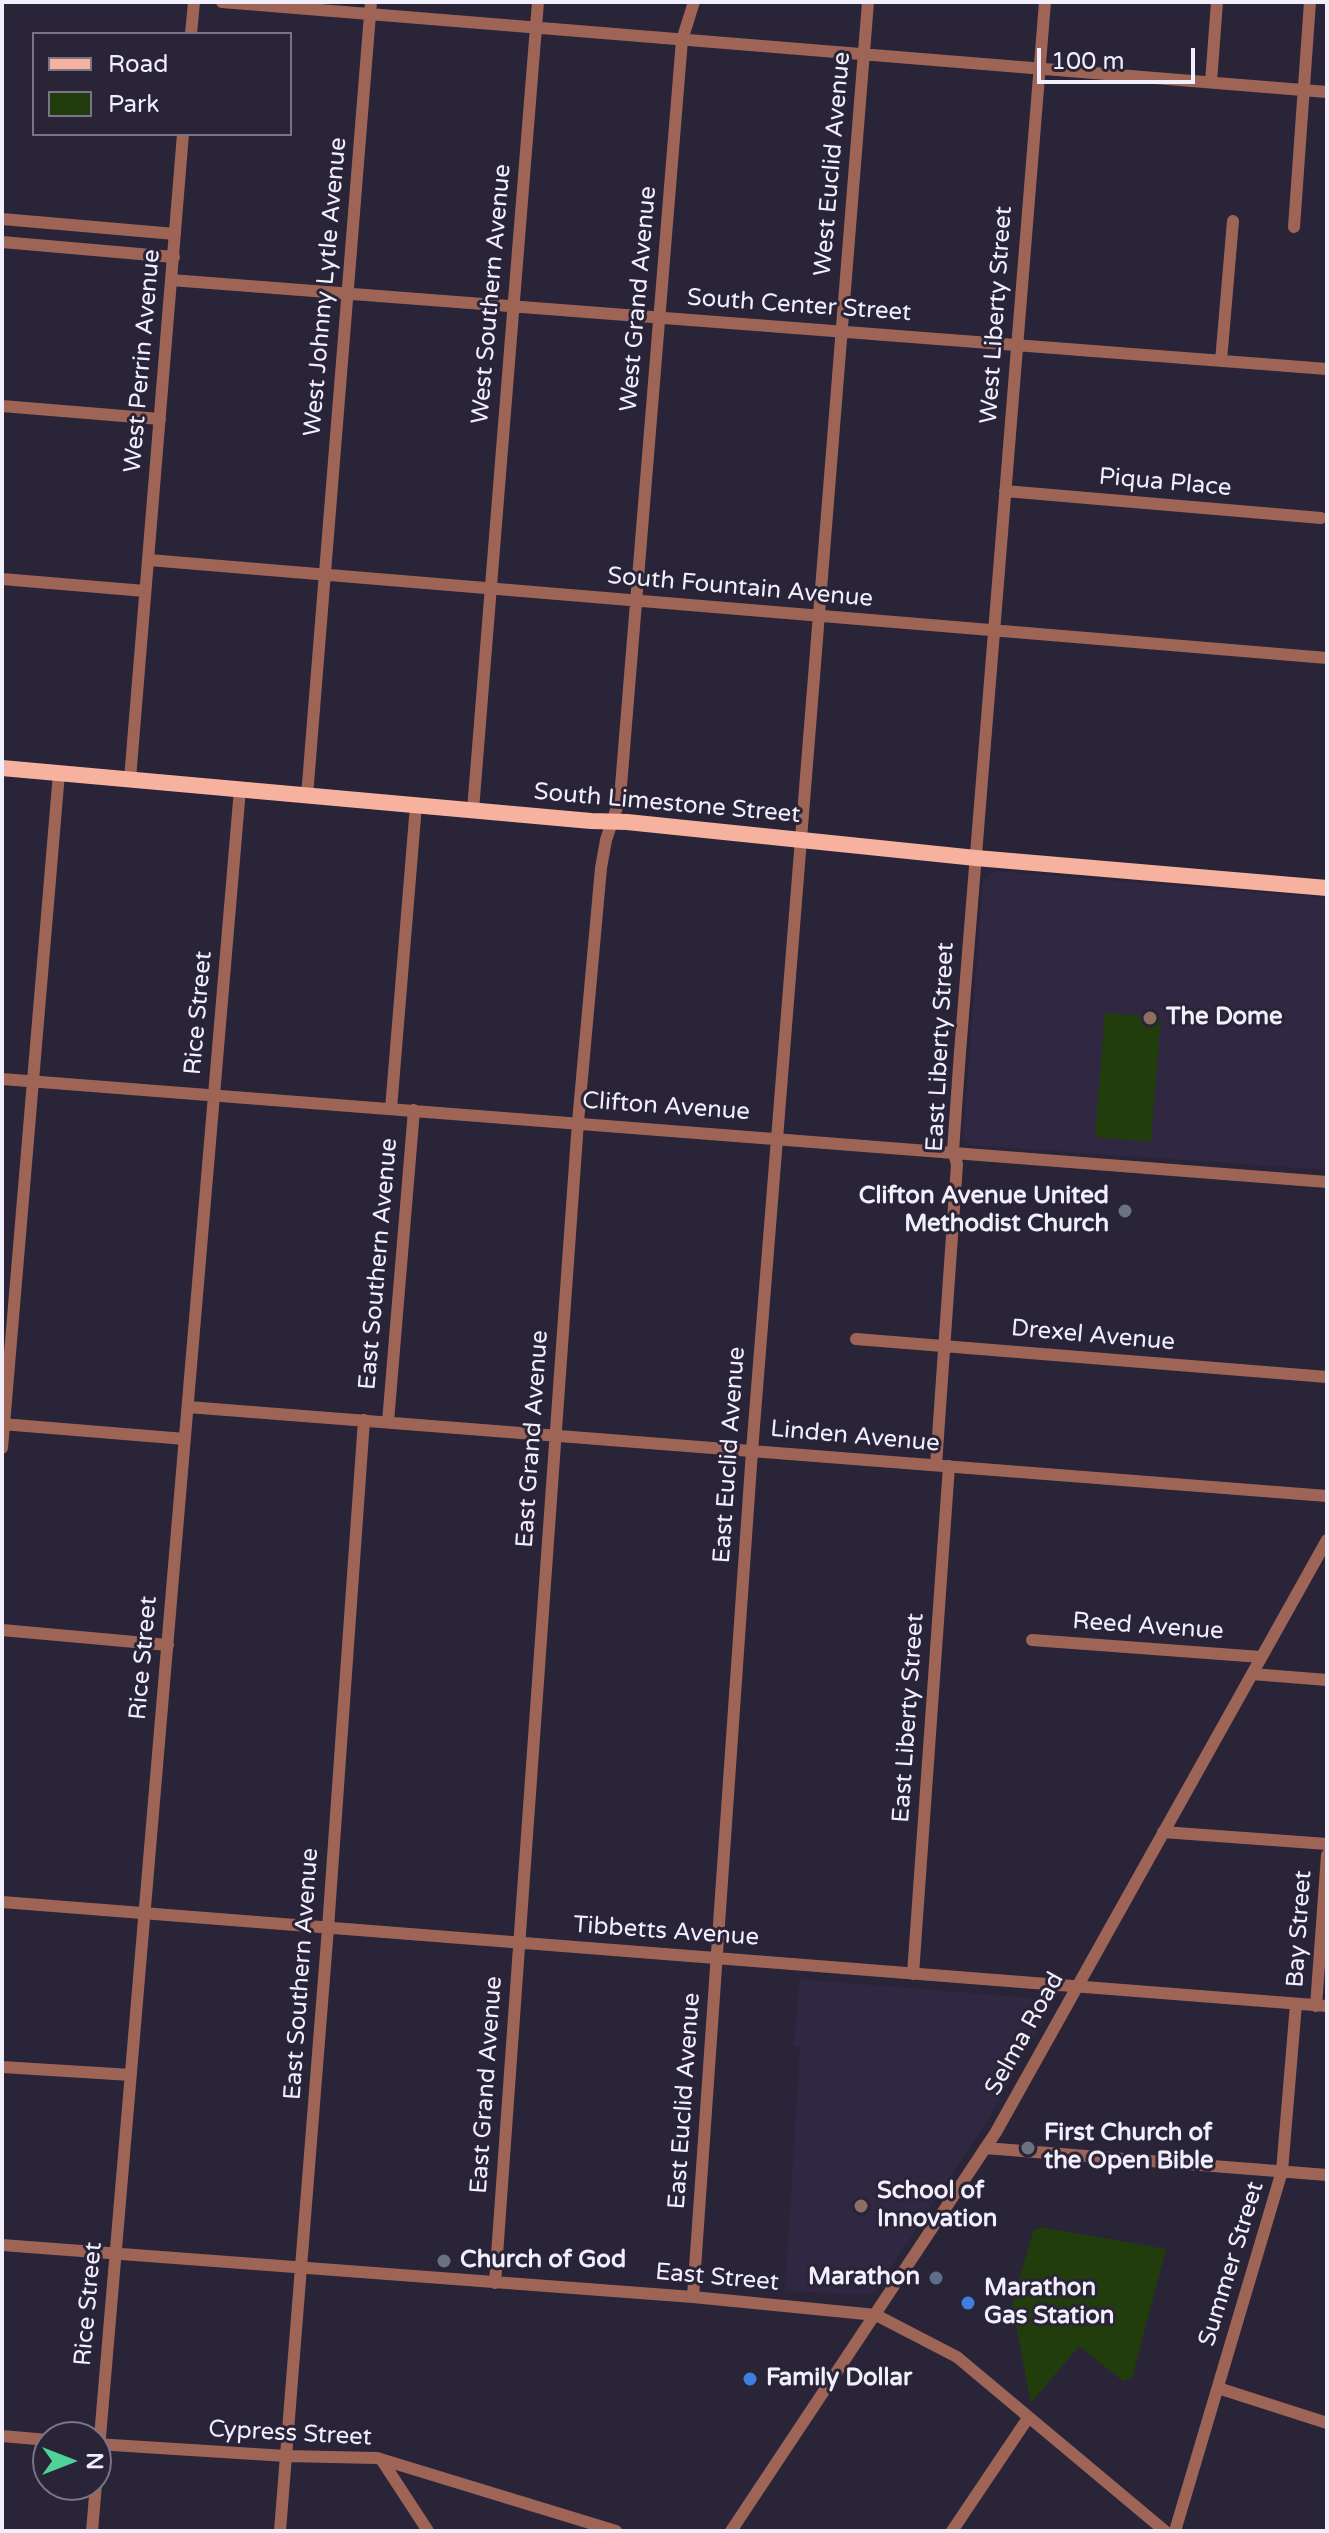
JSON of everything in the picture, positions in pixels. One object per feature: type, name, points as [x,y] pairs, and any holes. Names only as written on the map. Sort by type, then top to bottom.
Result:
[{"type":"main road","name":"South Limestone Street","points":[[2,768],[1327,888]]},
{"type":"street","points":[[191,32],[194,2]]},
{"type":"street","points":[[222,2],[371,8],[535,28],[1327,92]]},
{"type":"street","name":"West Southern Avenue","points":[[490,589],[538,2]]},
{"type":"street","name":"West Grand Avenue","points":[[636,601],[682,40],[694,2]]},
{"type":"street","name":"West Euclid Avenue","points":[[818,616],[868,2]]},
{"type":"street","name":"West Liberty Street","points":[[994,632],[1045,2]]},
{"type":"street","points":[[1211,82],[1217,2]]},
{"type":"street","points":[[1294,227],[1310,2]]},
{"type":"street","name":"West Johnny Lytle Avenue","points":[[307,796],[371,8]]},
{"type":"street","name":"West Perrin Avenue","points":[[130,779],[183,136]]},
{"type":"street","points":[[2,219],[175,234]]},
{"type":"street","points":[[1221,361],[1233,221]]},
{"type":"street","points":[[2,242],[174,257]]},
{"type":"street","name":"South Center Street","points":[[171,280],[1327,369]]},
{"type":"street","points":[[2,406],[160,419]]},
{"type":"street","name":"Piqua Place","points":[[1005,491],[1321,518]]},
{"type":"street","name":"South Fountain Avenue","points":[[149,560],[1327,658]]},
{"type":"street","points":[[2,579],[145,591]]},
{"type":"street","points":[[473,810],[490,589]]},
{"type":"street","name":"East Grand Avenue","points":[[495,2283],[578,1122],[601,868],[620,798],[636,601]]},
{"type":"street","name":"East Euclid Avenue","points":[[693,2297],[752,1451],[818,616]]},
{"type":"street","name":"East Liberty Street","points":[[913,1974],[943,1466],[944,1346],[957,1164],[953,1151],[994,632]]},
{"type":"street","points":[[2,1448],[59,773]]},
{"type":"street","name":"Rice Street","points":[[100,2421],[240,789]]},
{"type":"street","name":"East Southern Avenue","points":[[391,1109],[416,805]]},
{"type":"street","name":"Clifton Avenue","points":[[2,1079],[1327,1182]]},
{"type":"street","name":"East Southern Avenue","points":[[388,1422],[414,1110]]},
{"type":"street","name":"Drexel Avenue","points":[[856,1339],[1327,1377]]},
{"type":"street","name":"Linden Avenue","points":[[188,1407],[1327,1496]]},
{"type":"street","name":"East Southern Avenue","points":[[280,2531],[328,1928],[364,1420]]},
{"type":"street","points":[[3,1424],[185,1439]]},
{"type":"street","name":"Selma Road","points":[[735,2529],[985,2148],[1327,1540]]},
{"type":"street","points":[[2,1630],[168,1645]]},
{"type":"street","name":"Reed Avenue","points":[[1032,1640],[1261,1657]]},
{"type":"street","points":[[1252,1674],[1327,1680]]},
{"type":"street","points":[[1163,1832],[1327,1844]]},
{"type":"street","name":"Bay Street","points":[[1322,2006],[1327,1855]]},
{"type":"street","name":"Tibbetts Avenue","points":[[2,1902],[1322,2006]]},
{"type":"street","name":"Summer Street","points":[[1175,2531],[1282,2171],[1296,2004]]},
{"type":"street","points":[[2,2067],[131,2075]]},
{"type":"street","points":[[985,2148],[1327,2175]]},
{"type":"street","name":"East Street","points":[[2,2245],[693,2297],[876,2315],[957,2357],[1165,2531]]},
{"type":"street","points":[[1218,2388],[1327,2423]]},
{"type":"street","points":[[952,2531],[1028,2418]]},
{"type":"street","points":[[2,2436],[32,2439]]},
{"type":"street","name":"Cypress Street","points":[[112,2445],[381,2459],[616,2531]]},
{"type":"street","points":[[381,2459],[428,2531]]},
{"type":"street","name":"Rice Street","points":[[92,2531],[94,2501]]},
{"type":"shaded area","name":"The Dome","points":[[995,871],[1327,898],[1327,1170],[969,1145],[963,1138],[983,880]]},
{"type":"shaded area","name":"School of Innovation","points":[[799,1979],[1055,2000],[987,2121],[873,2295],[785,2291],[800,2047],[794,2046]]},
{"type":"green space","points":[[1105,1013],[1161,1017],[1151,1142],[1095,1137]]},
{"type":"green space","points":[[1041,2227],[1166,2249],[1132,2378],[1123,2381],[1079,2346],[1031,2403],[1012,2305],[1033,2231]]},
{"type":"place","name":"The Dome","points":[[1150,1018]]},
{"type":"place","name":"Clifton Avenue United Methodist Church","points":[[1125,1211]]},
{"type":"place","name":"First Church of the Open Bible","points":[[1028,2148]]},
{"type":"place","name":"School of Innovation","points":[[861,2206]]},
{"type":"place","name":"Church of God","points":[[444,2261]]},
{"type":"place","name":"Marathon","points":[[936,2278]]},
{"type":"place","name":"Marathon Gas Station","points":[[968,2303]]},
{"type":"place","name":"Family Dollar","points":[[750,2379]]}]
